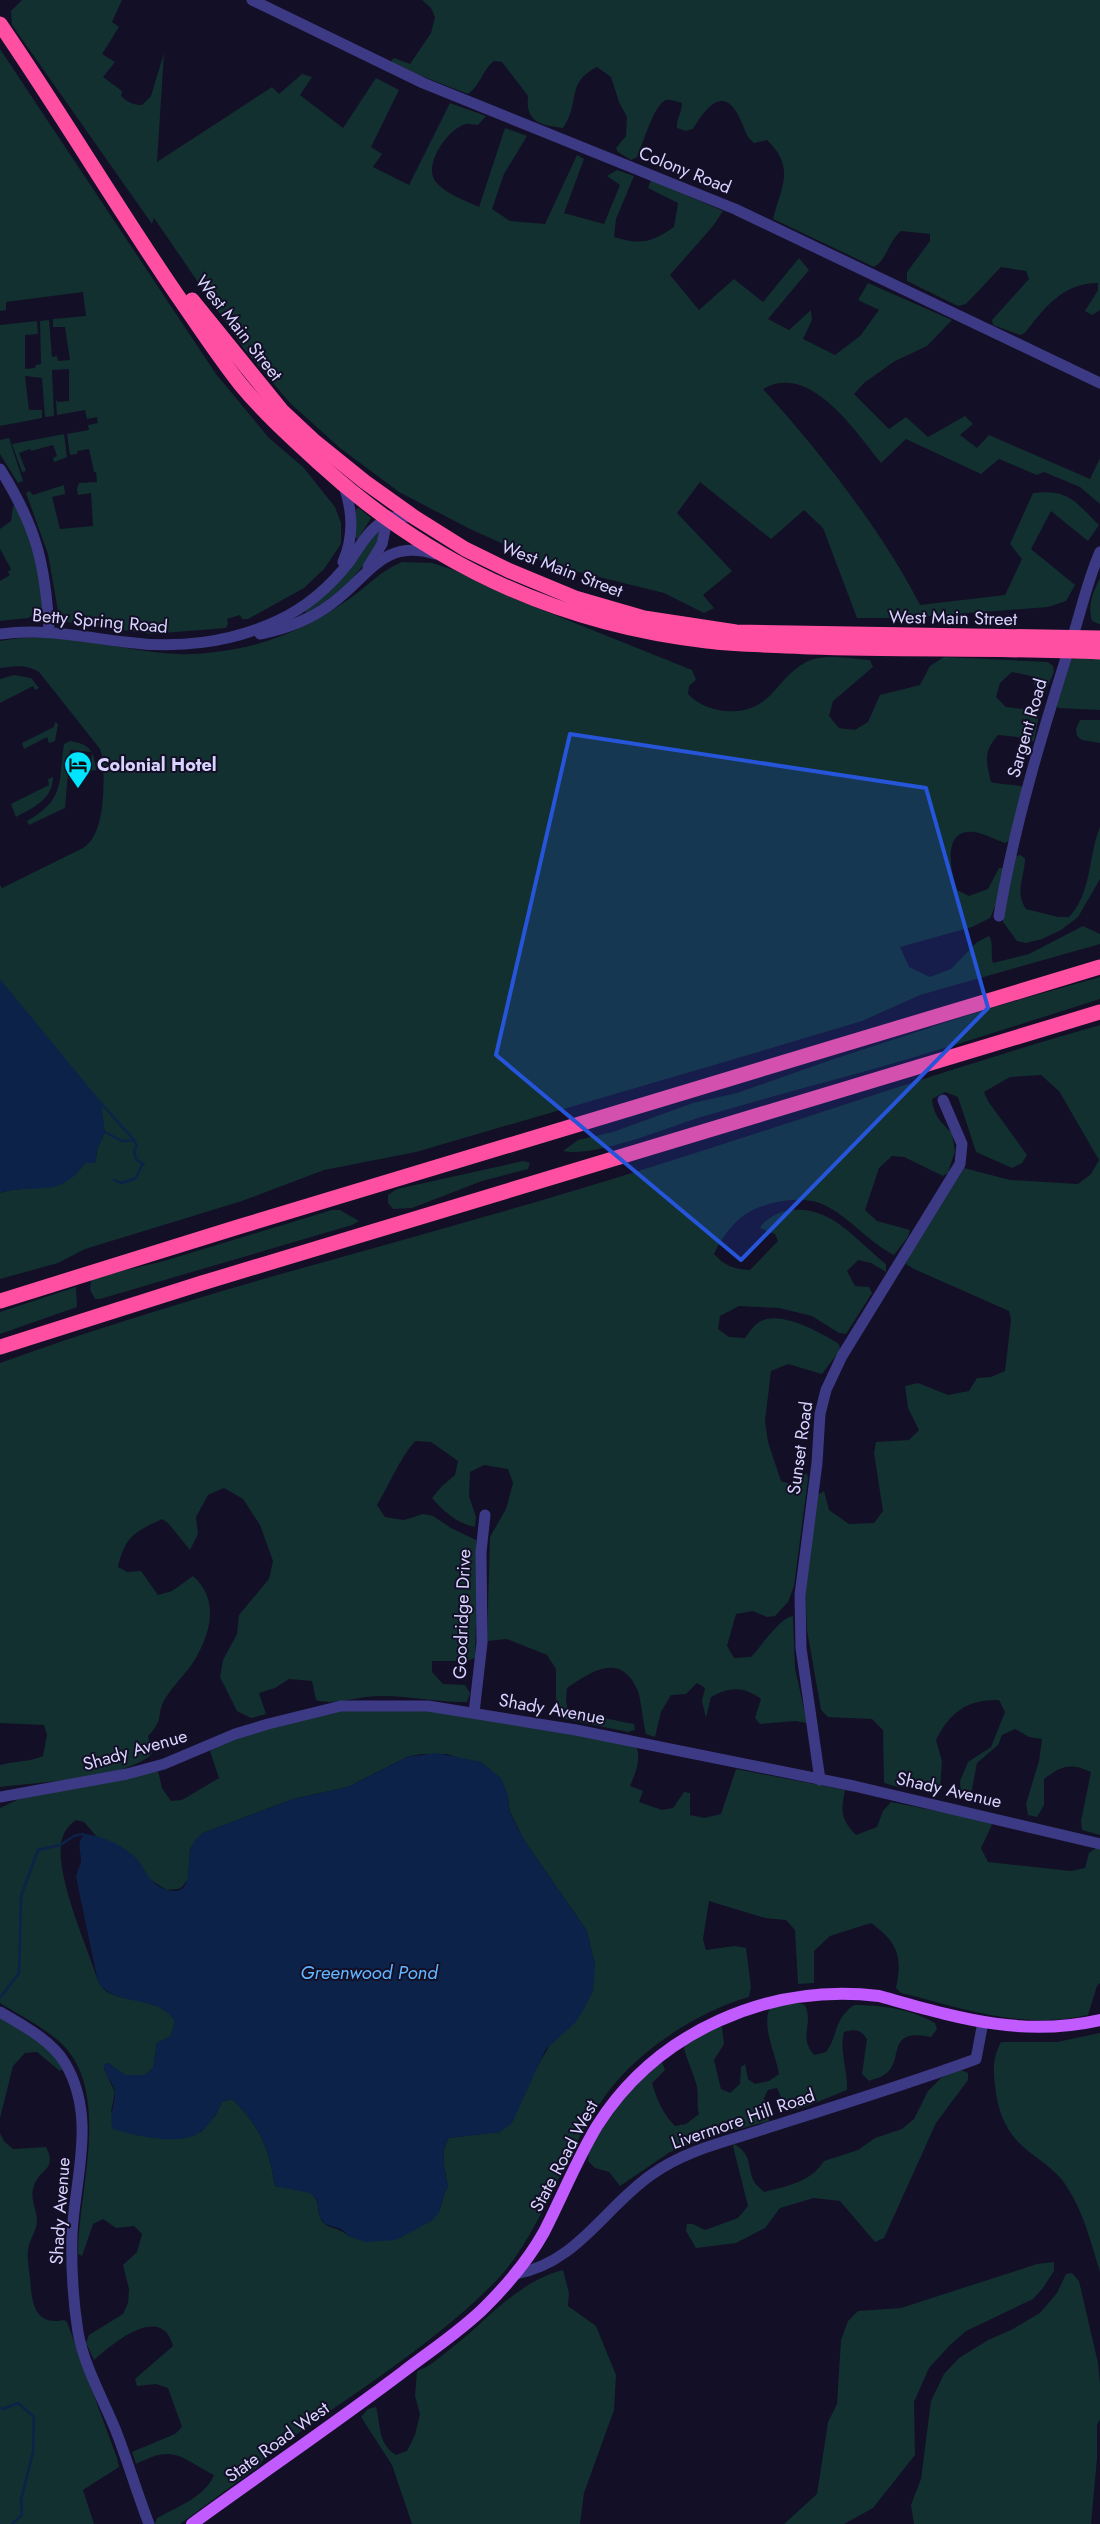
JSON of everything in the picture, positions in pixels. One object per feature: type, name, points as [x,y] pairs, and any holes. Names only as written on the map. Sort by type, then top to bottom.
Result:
[{"type":"highway","points":[[0,24],[23,59]]},
{"type":"highway","name":"West Main Street","points":[[23,59],[194,304],[264,392],[297,426],[382,495],[465,549],[534,582],[593,603],[644,618],[675,624],[753,633],[1070,644],[1100,652]]},
{"type":"highway","name":"West Main Street","points":[[23,59],[150,256],[242,386],[290,438],[344,486],[388,520],[442,556],[506,587],[561,608],[615,624],[676,637],[773,646],[910,650],[1070,644],[1100,638]]},
{"type":"highway","points":[[0,1301],[1100,966]]},
{"type":"highway","points":[[0,1347],[202,1283],[1100,1012]]},
{"type":"main road","name":"State Road West","points":[[192,2524],[430,2351],[484,2308],[515,2274],[544,2232],[596,2128],[613,2102],[634,2078],[660,2054],[717,2020],[781,1999],[819,1994],[861,1994],[879,1996],[983,2022],[1040,2028],[1065,2027],[1100,2020]]},
{"type":"street","name":"Colony Road","points":[[252,0],[423,84],[735,209],[1100,383]]},
{"type":"street","points":[[0,468],[24,510],[40,552],[46,583],[49,632]]},
{"type":"street","name":"Betty Spring Road","points":[[338,575],[348,550],[352,524],[350,502],[344,486]]},
{"type":"street","name":"Betty Spring Road","points":[[362,578],[382,544],[388,520],[382,495]]},
{"type":"street","points":[[388,520],[399,516],[414,517]]},
{"type":"street","name":"Betty Spring Road","points":[[226,638],[262,628],[292,614],[315,597],[338,575],[373,530],[388,520]]},
{"type":"street","name":"Betty Spring Road","points":[[0,634],[49,632],[150,645],[186,644],[262,634],[306,619],[332,604],[386,558],[399,550],[415,549],[442,556]]},
{"type":"street","name":"Sargent Road","points":[[999,916],[1022,809],[1083,597],[1100,552]]},
{"type":"street","name":"Sunset Road","points":[[820,1780],[801,1648],[800,1595],[817,1463],[820,1414],[826,1390],[842,1356],[960,1164],[962,1144],[943,1100]]},
{"type":"street","name":"Goodridge Drive","points":[[474,1713],[482,1643],[481,1552],[485,1515]]},
{"type":"street","name":"Shady Avenue","points":[[0,1797],[127,1774],[164,1764],[259,1726],[341,1706],[428,1706],[576,1730],[910,1798],[1100,1844]]},
{"type":"street","name":"Shady Avenue","points":[[0,2012],[47,2043],[64,2062],[75,2085],[83,2138],[72,2233],[75,2314],[86,2360],[117,2433],[149,2524]]},
{"type":"street","name":"Livermore Hill Road","points":[[515,2274],[528,2272],[556,2260],[585,2237],[642,2181],[686,2154],[976,2059],[983,2022]]},
{"type":"highlighted area","points":[[570,734],[926,788],[988,1008],[741,1260],[496,1055]]},
{"type":"green space","points":[[22,0],[122,0],[112,22],[119,27],[102,54],[115,62],[103,77],[122,91],[121,96],[126,100],[133,104],[142,105],[151,96],[164,53],[157,162],[272,87],[279,94],[302,74],[312,77],[300,95],[343,128],[376,78],[399,90],[371,147],[382,154],[373,167],[409,185],[450,103],[486,116],[478,125],[467,124],[459,127],[445,140],[435,158],[432,167],[433,175],[440,187],[456,197],[479,207],[505,128],[527,136],[504,174],[492,209],[510,221],[545,224],[577,155],[584,159],[564,213],[604,224],[620,185],[607,176],[617,170],[634,176],[616,219],[614,237],[639,242],[646,241],[674,227],[678,203],[648,188],[651,180],[723,211],[713,226],[670,275],[699,310],[734,279],[763,302],[799,258],[809,270],[768,319],[789,330],[811,310],[812,320],[803,339],[835,355],[860,336],[879,310],[858,300],[868,283],[952,320],[927,346],[895,361],[864,383],[854,394],[889,429],[906,417],[928,437],[965,416],[973,424],[960,435],[977,448],[989,435],[1090,479],[1100,458],[1100,504],[1080,487],[1044,472],[1037,475],[999,459],[981,474],[906,439],[881,463],[845,418],[814,392],[798,385],[780,383],[763,389],[848,492],[887,548],[920,605],[1005,595],[1022,559],[1010,544],[1033,493],[1045,492],[1064,495],[1071,499],[1099,525],[1088,541],[1051,511],[1031,549],[1075,585],[1066,601],[1048,607],[903,618],[857,618],[823,528],[804,510],[771,539],[700,482],[677,513],[732,571],[703,595],[714,608],[704,613],[664,593],[550,565],[468,528],[399,492],[340,448],[290,403],[244,349],[154,218],[152,224],[12,25],[11,11]]},
{"type":"green space","points":[[422,0],[1100,0],[1100,310],[1092,315],[1085,311],[1098,290],[1098,283],[1074,287],[1047,306],[1025,333],[1020,335],[993,325],[992,320],[1029,279],[1026,271],[1001,267],[966,304],[958,306],[907,281],[907,272],[930,241],[930,234],[901,231],[882,260],[874,267],[773,219],[784,178],[781,160],[776,150],[767,140],[754,143],[751,140],[734,108],[728,103],[721,101],[715,103],[703,114],[693,129],[686,131],[677,128],[682,103],[666,100],[653,116],[637,157],[631,160],[618,152],[616,148],[626,136],[627,117],[619,102],[611,77],[597,67],[587,73],[577,86],[568,119],[563,128],[541,124],[532,117],[529,112],[528,96],[502,62],[494,61],[468,94],[393,65],[391,61],[394,58],[410,64],[431,33],[435,17],[431,8]]},
{"type":"green space","points":[[0,49],[216,374],[269,438],[303,467],[335,507],[341,523],[341,544],[324,569],[304,588],[248,619],[242,619],[240,615],[227,619],[228,624],[226,628],[151,634],[60,621],[63,615],[58,611],[48,554],[26,493],[29,491],[33,495],[64,485],[65,494],[52,497],[60,529],[93,526],[91,493],[78,495],[77,489],[79,483],[97,482],[96,472],[94,472],[89,449],[77,451],[77,454],[70,455],[67,434],[89,430],[88,425],[98,423],[97,417],[87,419],[85,410],[57,415],[56,400],[58,402],[69,401],[69,369],[52,370],[54,416],[45,417],[42,378],[25,376],[29,410],[42,410],[42,418],[0,426],[0,325],[37,321],[38,334],[25,335],[25,369],[35,368],[36,365],[41,364],[40,321],[49,320],[52,357],[57,356],[58,361],[70,360],[65,327],[53,327],[53,319],[86,316],[83,292],[6,302],[6,310],[0,311]]},
{"type":"green space","points":[[64,434],[67,457],[54,462],[53,458],[57,456],[53,445],[31,451],[30,449],[19,453],[26,471],[22,472],[12,444]]},
{"type":"green space","points":[[9,438],[23,481],[18,483],[0,454],[0,440]]},
{"type":"green space","points":[[15,505],[31,543],[39,569],[43,596],[42,610],[28,618],[0,621],[0,581],[10,575],[8,572],[11,569],[0,549],[0,529],[11,521]]},
{"type":"green space","points":[[359,508],[371,518],[358,539],[355,537],[356,509]]},
{"type":"green space","points":[[378,531],[381,533],[376,546],[360,569],[330,598],[306,613],[304,609]]},
{"type":"green space","points":[[402,562],[432,563],[457,571],[515,599],[692,670],[696,680],[689,686],[688,694],[700,704],[726,711],[754,707],[772,694],[787,676],[797,668],[808,661],[822,657],[870,660],[873,667],[833,701],[829,716],[839,728],[855,730],[868,722],[880,695],[920,685],[930,666],[944,657],[1048,662],[1053,666],[1054,672],[1043,696],[1037,691],[1031,676],[1012,672],[1000,683],[996,697],[1006,707],[1031,710],[1039,715],[1034,741],[1029,742],[1018,737],[998,735],[988,752],[987,762],[991,782],[1025,788],[1009,841],[1005,843],[979,833],[967,832],[959,835],[953,842],[951,861],[957,890],[969,896],[988,889],[999,868],[1003,868],[997,902],[990,918],[972,927],[900,947],[909,967],[930,977],[951,969],[977,942],[989,936],[993,963],[1029,954],[1083,926],[1100,934],[1100,944],[920,995],[862,1021],[416,1152],[324,1170],[242,1201],[85,1249],[58,1263],[0,1279],[0,1193],[46,1187],[66,1181],[76,1174],[85,1163],[95,1163],[98,1147],[105,1132],[0,994],[0,885],[2,888],[83,848],[91,841],[100,820],[102,807],[103,759],[100,749],[39,672],[34,669],[16,666],[0,668],[0,641],[22,638],[67,639],[178,654],[199,654],[235,649],[279,637],[321,617],[387,570]]},
{"type":"green space","points":[[1100,578],[1099,624],[1092,621],[1090,604]]},
{"type":"green space","points":[[1100,656],[1100,710],[1058,708],[1056,705],[1071,659]]},
{"type":"green space","points":[[14,675],[31,678],[39,688],[35,690],[33,686],[0,703],[0,679]]},
{"type":"green space","points":[[1080,720],[1100,720],[1100,743],[1082,740],[1077,736],[1076,729]]},
{"type":"green space","points":[[55,722],[58,724],[55,741],[49,743],[47,737],[24,749],[22,743],[54,727]]},
{"type":"green space","points":[[70,741],[86,746],[91,752],[70,750],[65,808],[29,825],[27,821],[40,813],[48,805],[58,789],[64,744]]},
{"type":"green space","points":[[92,753],[96,770],[90,771]]},
{"type":"green space","points":[[53,777],[50,791],[46,797],[16,817],[11,804],[49,785],[48,779]]},
{"type":"green space","points":[[1100,827],[1100,879],[1078,917],[1061,930],[1042,939],[1026,943],[1017,941],[1003,922],[1003,909],[1016,856],[1020,855],[1025,858],[1020,890],[1026,909],[1058,917],[1069,917],[1082,897],[1086,886]]},
{"type":"green space","points":[[1100,977],[1100,999],[867,1071],[701,1117],[612,1146],[577,1152],[563,1151],[578,1140],[613,1132],[693,1103],[737,1093],[987,1009]]},
{"type":"green space","points":[[1100,1025],[1100,1835],[1082,1830],[1081,1821],[1091,1772],[1077,1767],[1062,1768],[1044,1779],[1044,1805],[1037,1817],[1028,1815],[1026,1804],[1039,1761],[1042,1739],[1029,1737],[1015,1729],[1002,1735],[998,1745],[977,1763],[970,1799],[961,1797],[960,1781],[968,1762],[991,1747],[1005,1712],[999,1700],[978,1702],[961,1709],[941,1730],[936,1740],[942,1761],[940,1789],[933,1794],[884,1783],[883,1730],[872,1719],[828,1717],[821,1710],[807,1630],[805,1586],[816,1496],[824,1491],[829,1510],[849,1524],[874,1523],[883,1511],[874,1453],[876,1442],[909,1440],[919,1430],[908,1408],[905,1386],[918,1383],[948,1395],[969,1391],[977,1378],[991,1377],[1005,1371],[1011,1320],[1009,1311],[914,1269],[906,1264],[908,1257],[964,1168],[1010,1180],[1078,1184],[1091,1174],[1099,1160],[1059,1091],[1041,1075],[1010,1077],[984,1092],[988,1101],[1027,1155],[1022,1163],[1012,1168],[976,1152],[958,1097],[945,1092],[932,1099],[938,1118],[952,1133],[955,1151],[948,1173],[943,1176],[904,1157],[892,1156],[879,1168],[865,1210],[877,1221],[910,1230],[908,1237],[894,1255],[832,1209],[812,1201],[801,1200],[776,1202],[744,1215],[726,1233],[714,1254],[730,1266],[750,1270],[778,1241],[775,1234],[760,1228],[764,1222],[785,1211],[801,1210],[829,1217],[852,1234],[886,1264],[886,1272],[871,1263],[858,1260],[847,1271],[855,1286],[869,1287],[872,1293],[846,1334],[839,1333],[812,1316],[779,1308],[739,1306],[720,1316],[718,1329],[729,1337],[745,1338],[758,1323],[766,1319],[777,1318],[811,1329],[839,1344],[840,1350],[822,1374],[788,1364],[771,1371],[765,1421],[768,1442],[781,1481],[790,1484],[807,1473],[808,1479],[794,1586],[788,1602],[775,1616],[767,1617],[753,1611],[736,1614],[727,1646],[734,1658],[751,1657],[776,1627],[793,1616],[795,1668],[807,1723],[795,1721],[760,1724],[755,1718],[761,1699],[748,1692],[736,1689],[724,1691],[711,1697],[706,1718],[702,1701],[705,1688],[697,1683],[686,1694],[671,1695],[661,1712],[655,1737],[646,1734],[637,1689],[630,1678],[622,1671],[614,1668],[596,1671],[567,1688],[566,1701],[568,1711],[634,1724],[635,1730],[628,1732],[565,1719],[556,1714],[556,1669],[547,1655],[507,1639],[487,1641],[490,1537],[506,1509],[513,1483],[508,1469],[484,1465],[470,1472],[469,1496],[476,1517],[475,1527],[451,1516],[432,1498],[455,1475],[458,1461],[431,1442],[415,1441],[399,1464],[377,1505],[385,1517],[404,1520],[423,1514],[433,1516],[451,1528],[476,1540],[478,1550],[475,1658],[466,1661],[432,1661],[432,1672],[443,1684],[465,1685],[470,1693],[467,1702],[379,1696],[335,1702],[322,1701],[316,1700],[312,1681],[289,1679],[275,1688],[259,1693],[266,1714],[251,1718],[237,1711],[220,1677],[223,1660],[237,1634],[239,1615],[269,1579],[273,1561],[260,1525],[243,1499],[224,1488],[208,1495],[196,1517],[198,1534],[190,1550],[168,1523],[162,1519],[132,1536],[124,1548],[118,1567],[127,1572],[141,1571],[158,1595],[172,1591],[193,1576],[201,1585],[209,1604],[209,1625],[202,1646],[194,1662],[162,1704],[157,1725],[148,1736],[152,1754],[122,1769],[102,1774],[0,1787],[0,1765],[43,1756],[47,1735],[44,1725],[0,1723],[0,1363],[71,1338],[215,1293],[642,1170],[1034,1044]]},
{"type":"green space","points":[[523,1161],[530,1163],[528,1169],[482,1181],[412,1208],[393,1209],[388,1203],[388,1195],[397,1189]]},
{"type":"green space","points":[[332,1210],[340,1210],[359,1221],[352,1225],[100,1299],[95,1299],[90,1290],[91,1281],[97,1277],[164,1261]]},
{"type":"green space","points":[[76,1287],[77,1307],[0,1334],[0,1312]]},
{"type":"green space","points":[[339,1710],[419,1710],[482,1718],[636,1746],[638,1761],[630,1786],[643,1791],[639,1802],[662,1810],[673,1808],[684,1792],[690,1793],[690,1815],[704,1818],[721,1814],[736,1769],[845,1790],[843,1804],[844,1819],[856,1835],[877,1827],[883,1811],[891,1802],[988,1821],[992,1825],[981,1848],[988,1862],[1071,1871],[1085,1868],[1089,1853],[1096,1848],[1100,1849],[1100,1983],[1097,1986],[1088,2015],[1063,2019],[1017,2019],[994,2016],[901,1993],[896,1988],[899,1967],[896,1951],[887,1937],[871,1923],[830,1936],[814,1951],[814,1983],[798,1984],[795,1930],[786,1920],[765,1918],[709,1901],[703,1939],[706,1950],[734,1946],[746,1948],[751,1987],[749,1997],[709,2012],[669,2035],[633,2064],[618,2080],[598,2106],[586,2126],[538,2220],[522,2247],[504,2272],[467,2308],[382,2375],[265,2457],[259,2466],[180,2524],[155,2524],[157,2518],[197,2495],[210,2483],[214,2475],[184,2458],[169,2454],[149,2458],[136,2464],[132,2452],[175,2434],[182,2427],[168,2388],[156,2384],[137,2386],[135,2379],[173,2346],[166,2332],[158,2327],[139,2329],[128,2334],[94,2360],[86,2343],[89,2335],[123,2314],[128,2303],[129,2289],[123,2265],[137,2252],[142,2234],[134,2226],[116,2228],[103,2219],[93,2224],[82,2256],[78,2254],[79,2229],[89,2145],[89,2117],[86,2091],[78,2067],[64,2046],[42,2029],[0,2003],[0,1808],[19,1799],[158,1771],[162,1788],[171,1801],[182,1800],[219,1778],[210,1751],[223,1743],[254,1730]],"holes":[[[421,1754],[447,1754],[461,1759],[481,1762],[507,1793],[510,1812],[524,1840],[587,1931],[595,1966],[500,2132],[449,2138],[443,2156],[448,2187],[439,2212],[350,2237],[322,2221],[316,2199],[310,2193],[298,2189],[275,2186],[270,2160],[262,2138],[250,2119],[232,2099],[222,2102],[215,2116],[201,2132],[111,2112],[115,2092],[104,2069],[108,2063],[125,2075],[145,2075],[153,2068],[157,2043],[171,2036],[175,2021],[169,2013],[153,2004],[107,1992],[98,1981],[68,1894],[61,1859],[61,1845],[66,1830],[73,1822],[76,1820],[84,1822],[96,1836],[136,1859],[146,1876],[154,1882],[167,1890],[178,1889],[188,1879],[190,1849],[203,1833],[293,1799],[348,1787],[407,1757]]]},
{"type":"green space","points":[[794,2002],[805,2005],[808,2019],[807,2042],[814,2055],[826,2052],[839,2022],[854,2005],[885,2007],[906,2011],[935,2023],[937,2029],[931,2037],[916,2035],[906,2037],[898,2047],[890,2069],[882,2076],[869,2081],[862,2074],[867,2039],[862,2033],[857,2031],[844,2032],[842,2046],[847,2090],[805,2107],[787,2111],[777,2088],[768,2090],[764,2098],[769,2121],[706,2138],[670,2152],[620,2186],[609,2172],[595,2168],[588,2161],[589,2148],[634,2083],[662,2062],[665,2070],[652,2083],[658,2101],[667,2117],[675,2126],[686,2124],[699,2114],[697,2087],[684,2048],[688,2041],[717,2026],[722,2027],[724,2044],[714,2060],[721,2089],[730,2093],[740,2084],[741,2067],[745,2064],[748,2079],[755,2084],[769,2081],[779,2074],[768,2032],[768,2015],[770,2008]]},
{"type":"green space","points":[[0,2018],[43,2046],[64,2068],[60,2071],[37,2052],[25,2053],[13,2066],[0,2118]]},
{"type":"green space","points":[[1100,2033],[1100,2272],[1083,2218],[1067,2187],[1054,2172],[1020,2144],[1004,2122],[996,2096],[994,2068],[996,2053],[1001,2042],[1057,2042]]},
{"type":"green space","points":[[959,2069],[968,2073],[968,2080],[936,2123],[884,2238],[875,2242],[840,2201],[814,2198],[780,2208],[765,2228],[736,2243],[696,2248],[686,2231],[687,2224],[693,2224],[705,2230],[738,2218],[748,2206],[734,2144],[747,2157],[752,2177],[764,2192],[790,2185],[812,2174],[824,2161],[858,2150],[875,2138],[902,2129],[914,2119],[928,2091],[941,2078]]},
{"type":"green space","points":[[0,2133],[4,2141],[13,2149],[46,2147],[49,2155],[49,2165],[36,2180],[33,2191],[37,2221],[28,2250],[31,2287],[33,2303],[40,2315],[46,2319],[54,2321],[64,2320],[67,2322],[117,2458],[119,2467],[83,2490],[94,2524],[0,2524]]},
{"type":"green space","points":[[1054,2262],[1054,2271],[1033,2299],[966,2331],[929,2368],[914,2402],[915,2455],[873,2508],[844,2524],[784,2524],[817,2494],[828,2422],[837,2404],[841,2340],[848,2321],[858,2311],[901,2308],[1037,2264]]},
{"type":"green space","points":[[563,2270],[569,2293],[568,2306],[596,2326],[616,2375],[614,2410],[584,2493],[580,2524],[412,2524],[392,2465],[361,2417],[368,2409],[376,2407],[381,2433],[386,2445],[396,2455],[407,2451],[415,2435],[420,2414],[415,2396],[417,2371],[438,2359],[516,2293],[546,2276]]},
{"type":"green space","points":[[1072,2273],[1079,2281],[1098,2363],[1100,2385],[1100,2419],[1097,2425],[1097,2458],[1091,2524],[914,2524],[911,2505],[921,2479],[931,2401],[944,2374],[959,2358],[988,2340],[1011,2330],[1040,2313],[1057,2293],[1066,2274]]},
{"type":"water","points":[[0,979],[101,1102],[105,1132],[98,1147],[95,1163],[85,1163],[75,1175],[55,1186],[0,1193]]},
{"type":"water","name":"Greenwood Pond","points":[[437,1753],[481,1762],[501,1778],[507,1792],[510,1813],[524,1840],[587,1931],[595,1966],[593,1991],[584,2009],[576,2022],[546,2049],[512,2123],[500,2132],[449,2138],[443,2156],[448,2187],[439,2212],[433,2220],[396,2240],[366,2242],[350,2237],[341,2229],[325,2224],[320,2217],[317,2199],[310,2193],[275,2186],[270,2160],[262,2138],[250,2119],[232,2099],[222,2102],[214,2117],[204,2129],[187,2138],[154,2138],[113,2129],[111,2115],[115,2093],[105,2072],[104,2064],[108,2063],[125,2075],[145,2075],[153,2068],[157,2043],[171,2036],[175,2021],[167,2012],[158,2007],[115,1995],[105,1990],[98,1982],[76,1877],[81,1861],[79,1846],[83,1837],[86,1834],[93,1835],[108,1840],[130,1852],[150,1879],[157,1885],[167,1890],[176,1891],[182,1889],[186,1884],[191,1848],[194,1841],[203,1833],[293,1799],[348,1787],[407,1757]]},
{"type":"waterway","points":[[100,1102],[134,1140]]},
{"type":"waterway","points":[[103,1131],[122,1141],[134,1140],[137,1146],[134,1151],[136,1159],[144,1165]]},
{"type":"waterway","points":[[114,1180],[122,1183],[136,1178],[142,1165]]},
{"type":"waterway","points":[[0,1998],[19,1973],[21,1896],[38,1850],[60,1845],[74,1836],[83,1834],[85,1836]]},
{"type":"waterway","points":[[0,2408],[3,2409],[18,2403],[34,2417],[33,2452],[21,2500],[22,2515],[12,2524]]},
{"type":"place","name":"Colonial Hotel","points":[[78,789]]}]
